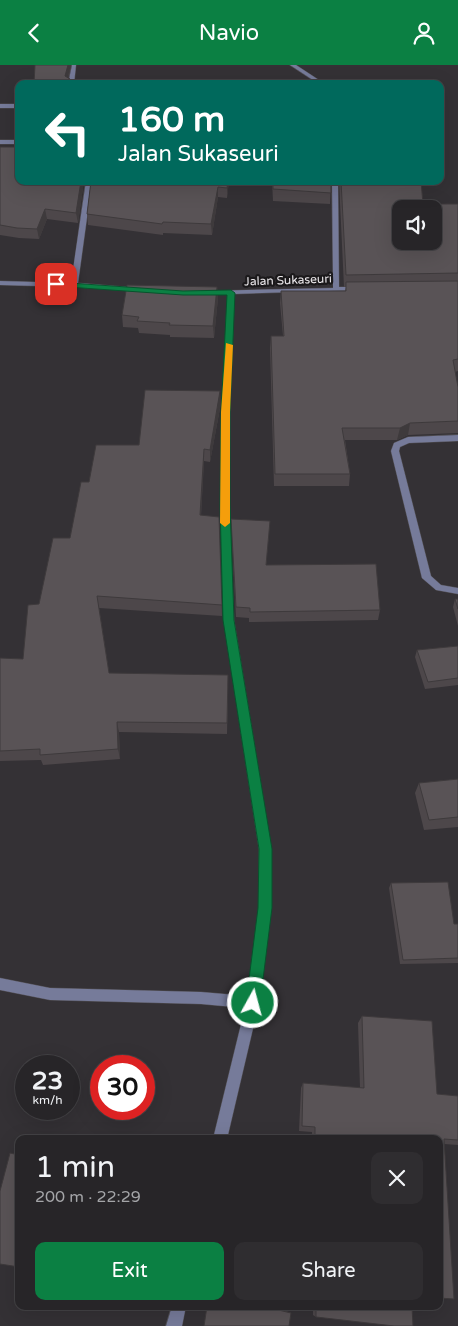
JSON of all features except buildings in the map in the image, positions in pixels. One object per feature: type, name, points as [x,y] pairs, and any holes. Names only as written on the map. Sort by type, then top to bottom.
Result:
[{"type":"street","points":[[72,80],[74,65]]},
{"type":"street","points":[[293,65],[316,80]]},
{"type":"street","points":[[0,106],[15,106]]},
{"type":"street","points":[[0,142],[15,142]]},
{"type":"street","points":[[74,285],[88,185]]},
{"type":"street","points":[[335,185],[336,289]]},
{"type":"street","points":[[0,283],[74,285],[144,290]]},
{"type":"street","name":"Jalan Sukaseuri","points":[[202,293],[364,289]]},
{"type":"street","points":[[221,1135],[253,1003],[265,908],[265,849],[229,620],[225,505],[226,412],[231,293]]},
{"type":"street","points":[[458,438],[408,440],[397,445],[395,451],[427,578],[439,588],[458,591]]},
{"type":"street","points":[[0,984],[50,994],[201,998],[253,1003]]},
{"type":"street","points":[[174,1326],[178,1310]]},
{"type":"slow traffic","points":[[225,523],[229,345]]},
{"type":"route","points":[[56,284],[183,293],[231,293],[226,412],[225,505],[229,620],[265,849],[265,908],[253,1003]]}]
